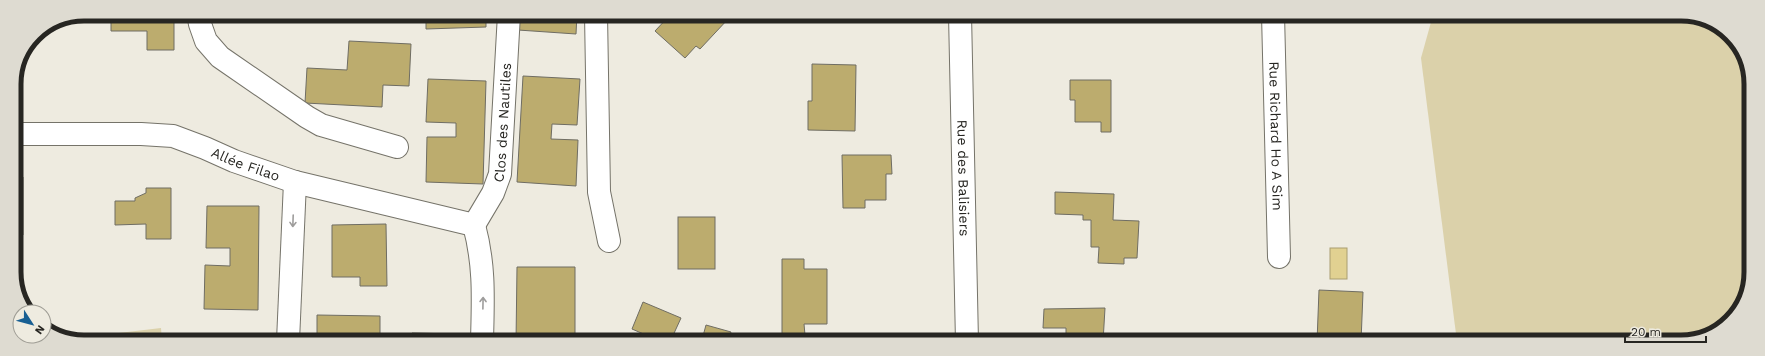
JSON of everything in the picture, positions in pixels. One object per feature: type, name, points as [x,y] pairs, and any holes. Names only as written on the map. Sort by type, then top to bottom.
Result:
[{"type":"street","points":[[199,21],[206,41],[220,57],[307,117],[322,125],[397,147]]},
{"type":"street","name":"Clos des Nautiles","points":[[474,225],[486,207],[500,174],[509,21]]},
{"type":"street","points":[[596,21],[600,192],[610,241]]},
{"type":"street","name":"Rue des Balisiers","points":[[960,21],[967,335]]},
{"type":"street","name":"Rue Richard Ho A Sim","points":[[1273,21],[1279,257]]},
{"type":"street","name":"Allée Filao","points":[[21,134],[141,134],[173,136],[234,161],[295,182],[474,225]]},
{"type":"street","points":[[288,335],[295,182]]},
{"type":"street","points":[[474,225],[480,249],[482,270],[482,335]]},
{"type":"shaded area","points":[[1431,21],[1681,21],[1697,23],[1709,27],[1726,39],[1738,56],[1743,72],[1744,84],[1744,272],[1742,288],[1738,300],[1731,310],[1713,327],[1693,334],[1456,335],[1421,58]]},
{"type":"shaded area","points":[[1330,248],[1347,248],[1347,279],[1330,279]]},
{"type":"shaded area","points":[[161,328],[162,335],[102,335]]},
{"type":"building","points":[[111,21],[174,21],[174,50],[147,50],[147,31],[111,31]]},
{"type":"building","points":[[426,21],[486,21],[486,27],[426,29]]},
{"type":"building","points":[[519,21],[577,21],[576,34],[518,30]]},
{"type":"building","points":[[664,21],[726,21],[700,49],[696,46],[685,58],[655,31]]},
{"type":"building","points":[[349,41],[411,44],[409,86],[383,85],[382,107],[305,103],[307,68],[347,70]]},
{"type":"building","points":[[812,64],[856,65],[855,131],[808,130],[808,101],[812,101]]},
{"type":"building","points":[[523,76],[580,79],[577,125],[552,124],[551,139],[578,140],[576,186],[517,182]]},
{"type":"building","points":[[428,79],[486,81],[483,184],[426,182],[427,137],[456,137],[456,123],[426,122]]},
{"type":"building","points":[[1070,80],[1111,80],[1111,132],[1101,132],[1101,122],[1075,122],[1075,100],[1070,100]]},
{"type":"building","points":[[842,155],[891,155],[892,174],[886,174],[886,200],[865,200],[865,208],[843,208]]},
{"type":"building","points":[[21,177],[23,177],[23,235],[21,235]]},
{"type":"building","points":[[146,188],[171,188],[171,239],[146,239],[146,224],[115,225],[115,201],[135,201],[135,198],[146,193]]},
{"type":"building","points":[[1055,192],[1114,194],[1113,220],[1139,221],[1137,258],[1124,258],[1124,264],[1098,263],[1099,247],[1091,247],[1091,220],[1083,220],[1083,215],[1055,214]]},
{"type":"building","points":[[207,206],[259,206],[258,310],[204,309],[205,265],[230,266],[230,248],[206,248]]},
{"type":"building","points":[[678,217],[715,217],[715,269],[678,269]]},
{"type":"building","points":[[386,224],[387,286],[360,286],[360,277],[332,277],[332,225]]},
{"type":"building","points":[[782,259],[804,259],[804,269],[827,269],[827,324],[804,324],[805,335],[782,335]]},
{"type":"building","points":[[517,267],[575,267],[575,334],[516,335]]},
{"type":"building","points":[[1319,290],[1363,292],[1361,335],[1317,335]]},
{"type":"building","points":[[643,302],[681,318],[673,335],[646,335],[632,329]]},
{"type":"building","points":[[1105,308],[1103,335],[1066,335],[1066,328],[1043,328],[1044,309]]},
{"type":"building","points":[[317,315],[380,316],[380,335],[317,335]]},
{"type":"building","points":[[706,325],[731,332],[730,335],[703,335]]},
{"type":"building","points":[[412,333],[456,334],[456,335],[412,335]]}]
